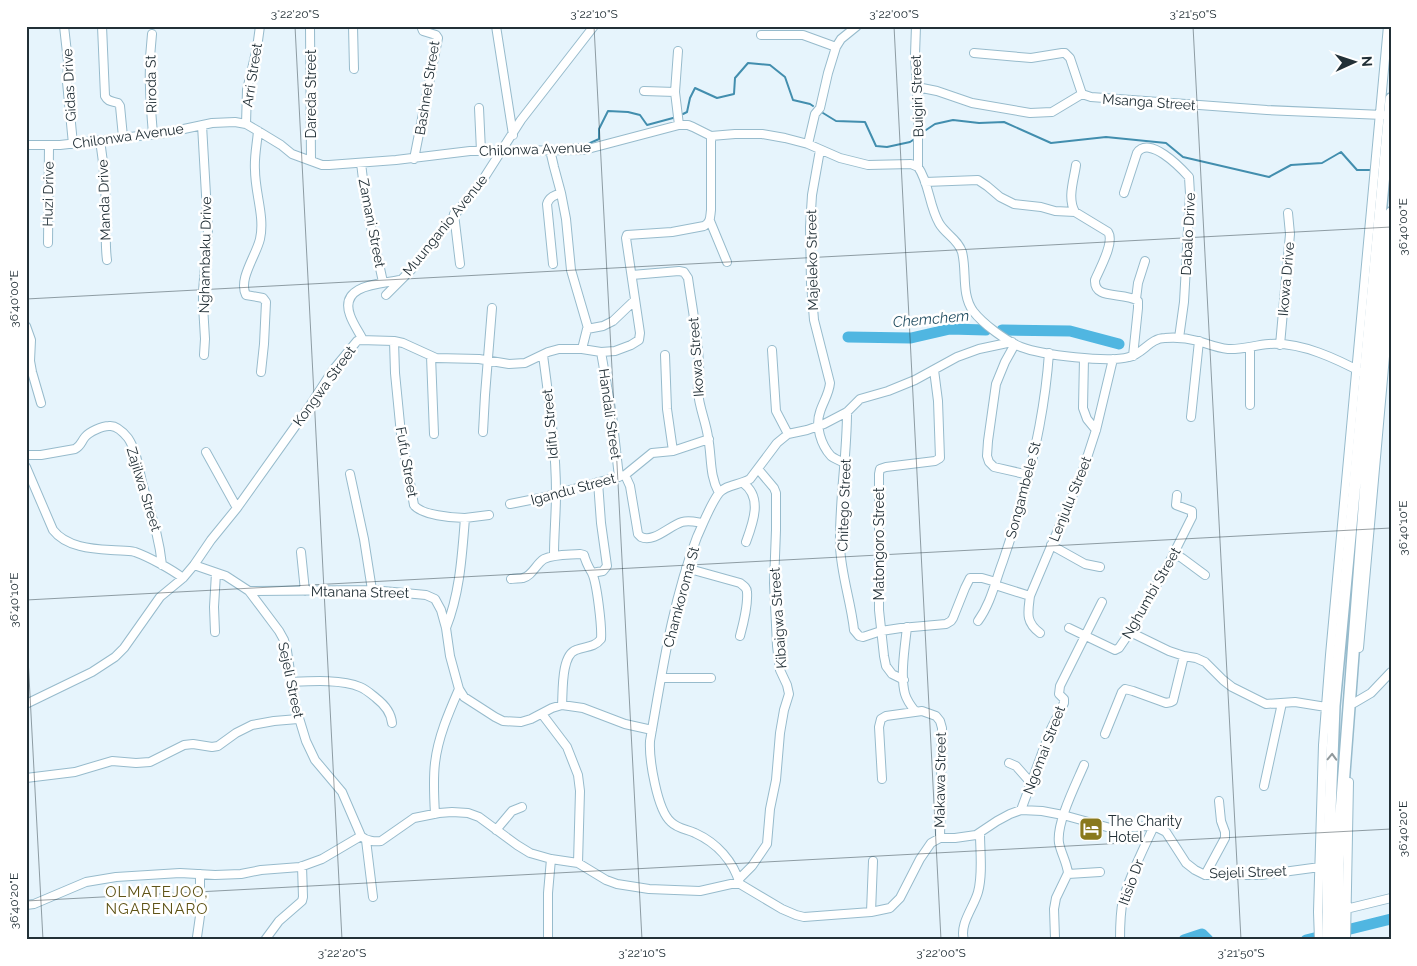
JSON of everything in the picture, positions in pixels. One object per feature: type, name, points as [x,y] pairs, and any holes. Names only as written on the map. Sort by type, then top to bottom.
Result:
[{"type":"highway","points":[[1383,282],[1384,116],[1391,99]]},
{"type":"highway","points":[[1333,934],[1370,427],[1374,333],[1383,282],[1391,213]]},
{"type":"highway","points":[[1333,934],[1328,864],[1334,706],[1361,372],[1374,333]]},
{"type":"street","name":"Gidas Drive","points":[[64,26],[73,144]]},
{"type":"street","points":[[102,26],[105,96],[120,106],[123,138]]},
{"type":"street","name":"Arri Street","points":[[246,124],[247,90],[260,26]]},
{"type":"street","name":"Dareda Street","points":[[310,26],[311,161]]},
{"type":"street","points":[[353,26],[354,69]]},
{"type":"street","name":"Bashnet Street","points":[[414,158],[438,38],[436,35],[423,31],[421,26]]},
{"type":"street","points":[[496,26],[513,134]]},
{"type":"street","name":"Muunganio Avenue","points":[[386,295],[411,270],[484,178],[530,108],[594,26]]},
{"type":"street","points":[[808,144],[815,114],[820,108],[836,47],[841,39],[857,26]]},
{"type":"street","name":"Buigiri Street","points":[[916,26],[918,167]]},
{"type":"street","points":[[1319,940],[1318,912],[1323,745],[1330,646],[1361,372],[1384,116],[1388,26]]},
{"type":"street","points":[[761,34],[803,30],[836,47]]},
{"type":"street","name":"Riroda St","points":[[152,34],[149,84],[153,134]]},
{"type":"street","points":[[678,51],[675,92],[680,125],[688,125],[711,136],[762,134],[785,138],[808,144],[840,158],[868,165],[911,164],[918,167],[925,182],[934,214],[940,225],[960,246],[963,257],[965,286],[970,306],[996,332],[1014,343],[1027,349],[1049,354],[1113,359],[1133,356],[1154,340],[1163,338],[1199,341],[1215,347],[1229,349],[1280,344],[1319,353],[1361,372]]},
{"type":"street","points":[[917,87],[937,91],[972,103],[1030,113],[1052,112],[1082,94],[1070,58],[1065,53],[1031,58],[974,53]]},
{"type":"street","points":[[644,92],[675,92]]},
{"type":"street","name":"Msanga Street","points":[[1082,94],[1091,97],[1159,103],[1384,116]]},
{"type":"street","points":[[479,108],[481,151]]},
{"type":"street","name":"Chilonwa Avenue","points":[[26,145],[73,144],[182,130],[222,122],[246,124],[281,145],[292,154],[329,165],[462,152],[584,150],[680,125]]},
{"type":"street","name":"Nghambaku Drive","points":[[202,125],[208,230],[203,298],[206,339],[204,355]]},
{"type":"street","points":[[258,131],[255,170],[261,232],[259,243],[245,277],[244,286],[246,295],[263,298],[266,302],[261,372]]},
{"type":"street","points":[[711,136],[710,221],[727,262]]},
{"type":"street","name":"Manda Drive","points":[[100,140],[105,185],[105,243],[107,260]]},
{"type":"street","name":"Huzi Drive","points":[[48,243],[49,146]]},
{"type":"street","name":"Dabalo Drive","points":[[1124,193],[1137,153],[1145,147],[1158,151],[1189,177],[1190,194],[1184,302],[1179,338]]},
{"type":"street","points":[[550,150],[562,193],[571,270],[588,328],[582,349]]},
{"type":"street","name":"Majeleko Street","points":[[818,426],[820,412],[830,383],[814,320],[811,283],[810,227],[812,195],[820,150]]},
{"type":"street","name":"Zamani Street","points":[[361,163],[366,204],[383,282]]},
{"type":"street","points":[[1075,212],[1071,200],[1076,165]]},
{"type":"street","points":[[925,182],[975,180],[984,183],[1000,197],[1014,204],[1038,206],[1055,211],[1075,212],[1105,229],[1110,234],[1110,243],[1095,280],[1096,290],[1104,294],[1136,299]]},
{"type":"street","points":[[553,264],[546,204],[552,197],[562,193]]},
{"type":"street","name":"Ikowa Drive","points":[[1280,344],[1290,234],[1288,213]]},
{"type":"street","points":[[454,214],[460,264]]},
{"type":"street","name":"Kongwa Street","points":[[26,704],[92,672],[115,657],[130,641],[160,597],[183,578],[237,508],[333,370],[354,343],[363,340],[394,341],[431,356],[446,359],[470,359],[509,364],[521,364],[559,349],[582,349],[601,352],[615,351],[631,346],[639,340],[640,327],[627,235],[684,230],[704,226],[710,221]]},
{"type":"street","points":[[1133,356],[1138,305],[1136,299],[1144,262]]},
{"type":"street","name":"Ikowa Street","points":[[632,275],[678,271],[684,272],[688,278],[700,368],[698,392],[708,439],[714,484],[719,493]]},
{"type":"street","points":[[363,340],[350,318],[348,305],[351,296],[359,290],[383,282],[400,280]]},
{"type":"street","points":[[1346,940],[1348,787],[1382,399],[1383,282]]},
{"type":"street","points":[[588,328],[602,326],[613,321],[635,300]]},
{"type":"street","points":[[483,432],[484,395],[492,308]]},
{"type":"street","points":[[26,326],[31,340],[28,354],[41,402]]},
{"type":"street","name":"Fufu Street","points":[[394,341],[400,434],[414,505],[422,512],[449,517],[465,518],[489,515]]},
{"type":"street","points":[[1191,417],[1199,341]]},
{"type":"street","points":[[719,493],[724,489],[744,483],[750,479],[777,443],[788,434],[818,426],[847,412],[857,401],[864,397],[888,391],[972,351],[1014,343]]},
{"type":"street","points":[[1014,343],[996,384],[987,456],[989,462],[994,467],[1029,475]]},
{"type":"street","points":[[1250,347],[1250,405]]},
{"type":"street","points":[[772,350],[776,411],[788,434]]},
{"type":"street","name":"Handali Street","points":[[601,352],[622,476]]},
{"type":"street","name":"Songambele St","points":[[978,621],[989,603],[996,583],[1029,475],[1044,399],[1049,354]]},
{"type":"street","name":"Idifu Street","points":[[543,355],[549,401],[556,494],[554,555]]},
{"type":"street","points":[[665,355],[667,409],[673,451]]},
{"type":"street","points":[[431,356],[434,434]]},
{"type":"street","points":[[1084,358],[1083,408],[1087,419],[1096,430]]},
{"type":"street","name":"Lenjulu Street","points":[[1040,633],[1029,620],[1030,596],[1082,473],[1096,430],[1113,359]]},
{"type":"street","name":"Matongoro Street","points":[[881,631],[878,557],[879,471],[886,467],[935,461],[940,458],[938,401],[934,370]]},
{"type":"street","points":[[1382,399],[1391,402]]},
{"type":"street","name":"Chitego Street","points":[[847,412],[840,548],[854,630],[858,635],[861,637],[881,631],[948,623],[953,618],[964,588],[970,578],[982,578],[996,583]]},
{"type":"street","name":"Zajilwa Street","points":[[26,455],[41,456],[75,449],[79,447],[85,436],[106,426],[114,427],[120,431],[128,439],[137,460],[156,525],[162,565]]},
{"type":"street","points":[[818,426],[823,442],[831,456],[845,463]]},
{"type":"street","points":[[622,476],[649,454],[656,451],[673,451],[708,439]]},
{"type":"street","points":[[206,452],[237,508]]},
{"type":"street","points":[[26,467],[53,530],[59,537],[73,544],[86,547],[134,552],[173,570],[183,578]]},
{"type":"street","name":"Kibaigwa Street","points":[[739,882],[767,844],[780,733],[789,694],[780,670],[777,646],[774,584],[777,496],[774,488],[758,469]]},
{"type":"street","points":[[350,474],[364,539],[372,590]]},
{"type":"street","name":"Igandu Street","points":[[510,504],[622,476],[630,486],[640,538],[650,539],[682,522],[703,523]]},
{"type":"street","points":[[592,572],[603,570],[607,566],[598,482]]},
{"type":"street","points":[[744,483],[752,491],[755,504],[752,526],[746,542]]},
{"type":"street","name":"Chamkoroma St","points":[[719,493],[703,523],[686,568],[675,607],[650,741],[650,758],[662,810],[668,819],[676,826],[700,835],[720,849],[728,859],[739,882]]},
{"type":"street","name":"Nghumbi Street","points":[[1069,628],[1117,650],[1130,632],[1174,554],[1192,514],[1192,511],[1176,505],[1177,495]]},
{"type":"street","points":[[446,628],[458,585],[465,518]]},
{"type":"street","points":[[1051,545],[1085,564],[1100,566]]},
{"type":"street","points":[[301,552],[305,592]]},
{"type":"street","points":[[1174,554],[1205,575]]},
{"type":"street","points":[[511,579],[525,578],[542,560],[554,555],[584,555],[587,567],[592,572],[596,587],[601,639],[590,647],[572,651],[568,656],[565,666],[562,705],[583,708],[625,724],[652,730]]},
{"type":"street","name":"Sejeli Street","points":[[194,565],[226,576],[249,591],[284,640],[298,719],[312,754],[317,763],[341,790],[364,838],[373,897]]},
{"type":"street","points":[[686,568],[740,583],[746,587],[744,620],[740,636]]},
{"type":"street","points":[[215,632],[216,573]]},
{"type":"street","points":[[996,583],[1030,596]]},
{"type":"street","name":"Mtanana Street","points":[[249,591],[372,590],[423,594],[432,597],[439,605],[446,628],[450,656],[459,688],[464,697],[503,721],[521,722],[562,705]]},
{"type":"street","name":"Ngomai Street","points":[[1021,810],[1051,729],[1064,703],[1064,699],[1059,694],[1060,686],[1102,602]]},
{"type":"street","points":[[907,627],[905,695],[915,711]]},
{"type":"street","points":[[881,631],[886,666],[892,674],[904,680]]},
{"type":"street","points":[[1130,632],[1169,651],[1204,662],[1232,687],[1262,702],[1270,705],[1296,702],[1326,707]]},
{"type":"street","points":[[1105,734],[1122,692],[1125,690],[1166,703],[1173,701],[1184,656]]},
{"type":"street","points":[[1354,703],[1371,693],[1391,672]]},
{"type":"street","points":[[662,678],[711,678]]},
{"type":"street","points":[[291,682],[321,681],[346,683],[361,687],[386,706],[392,723]]},
{"type":"street","points":[[435,814],[434,778],[437,750],[442,730],[459,688]]},
{"type":"street","points":[[1264,786],[1282,703]]},
{"type":"street","name":"Makawa Street","points":[[882,779],[879,727],[881,719],[886,716],[915,711],[930,713],[936,716],[942,728],[940,740],[940,838]]},
{"type":"street","points":[[542,714],[567,747],[578,775],[580,792],[578,862]]},
{"type":"street","points":[[26,778],[75,772],[112,761],[150,762],[184,744],[214,747],[236,733],[252,726],[274,721],[298,719]]},
{"type":"street","points":[[1008,763],[1018,768],[1032,783]]},
{"type":"street","points":[[1055,938],[1054,909],[1056,898],[1068,874],[1059,843],[1060,830],[1063,815],[1084,765]]},
{"type":"street","points":[[1205,875],[1225,838],[1219,801]]},
{"type":"street","points":[[496,830],[510,813],[522,807]]},
{"type":"street","points":[[26,906],[86,882],[98,880],[134,875],[241,874],[302,866],[322,859],[364,838],[377,842],[381,841],[414,818],[452,812],[473,814],[530,853],[578,862],[606,880],[617,884],[649,889],[700,891],[739,882],[796,916],[813,917],[888,909],[897,903],[920,859],[931,843],[940,838],[962,838],[980,833],[997,820],[1021,810],[1063,815],[1114,829],[1154,826]]},
{"type":"street","name":"Sejeli Street","points":[[1154,826],[1166,832],[1186,862],[1199,873],[1205,875],[1261,875],[1320,867]]},
{"type":"street","name":"Itisio Dr","points":[[1120,940],[1123,900],[1154,826]]},
{"type":"street","points":[[964,940],[962,931],[978,892],[980,880],[980,833]]},
{"type":"street","points":[[548,940],[548,894],[551,858]]},
{"type":"street","points":[[871,912],[873,861]]},
{"type":"street","points":[[265,940],[279,921],[302,901],[302,866]]},
{"type":"street","points":[[1068,874],[1100,872]]},
{"type":"street","points":[[198,937],[200,874]]},
{"type":"street","points":[[1346,909],[1391,898]]},
{"type":"waterway","points":[[683,114],[687,112],[690,98],[695,88],[717,98],[734,94],[735,78],[748,63],[770,65],[785,77],[793,100],[813,106]]},
{"type":"waterway","points":[[573,144],[588,144],[599,139],[599,129],[608,111],[640,115],[647,125],[673,118]]},
{"type":"waterway","points":[[823,113],[836,121],[865,122],[876,146],[887,147],[913,140]]},
{"type":"waterway","points":[[923,132],[935,124],[953,120],[979,123],[1004,122],[1051,143],[1106,137],[1166,143],[1183,157],[1269,177],[1291,165],[1322,163],[1341,152],[1357,170],[1372,170]]},
{"type":"waterway","name":"Chemchem","points":[[848,337],[911,338],[950,329],[986,330]]},
{"type":"waterway","points":[[1002,330],[1070,331],[1119,344]]},
{"type":"waterway","points":[[1306,940],[1391,919]]},
{"type":"waterway","points":[[1184,940],[1202,934],[1208,940]]},
{"type":"place","name":"The Charity Hotel","points":[[1091,829]]},
{"type":"district","name":"OLMATEJOO, NGARENARO","points":[[157,900]]}]
